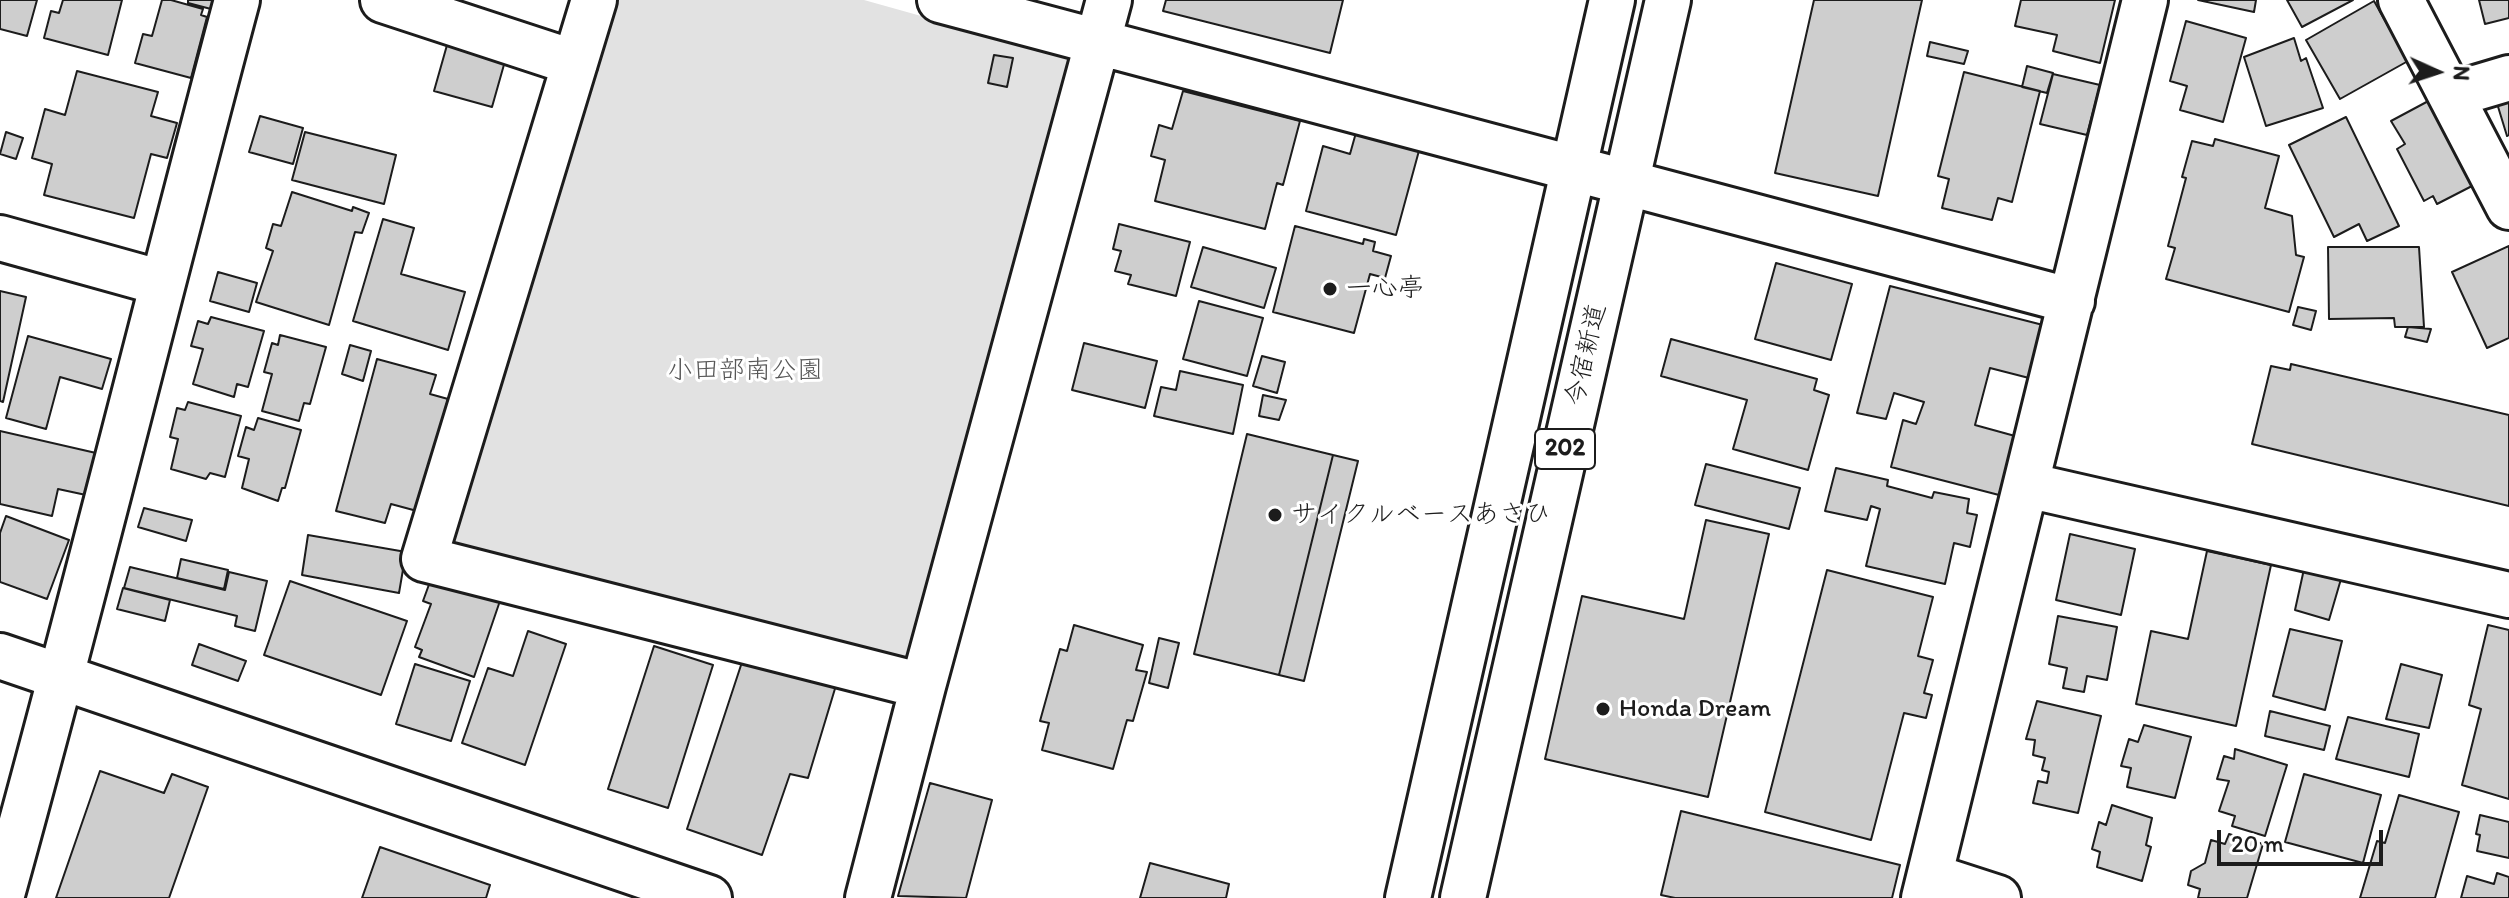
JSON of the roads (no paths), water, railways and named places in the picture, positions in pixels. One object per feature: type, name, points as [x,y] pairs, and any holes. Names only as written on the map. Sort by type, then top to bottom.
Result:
[{"type":"main road","points":[[1,898],[62,678],[237,0]]},
{"type":"main road","points":[[383,0],[575,63]]},
{"type":"main road","points":[[594,0],[424,559],[923,686]]},
{"type":"main road","points":[[940,0],[2072,301]]},
{"type":"main road","points":[[868,898],[1109,0]]},
{"type":"main road","name":"今宿新道","points":[[1408,898],[1612,0]]},
{"type":"main road","name":"今宿新道","points":[[1463,898],[1668,0]]},
{"type":"main road","points":[[1998,898],[1927,887],[2145,0]]},
{"type":"main road","points":[[2401,0],[2509,207]]},
{"type":"main road","points":[[2452,95],[2509,78]]},
{"type":"main road","points":[[0,238],[162,283]]},
{"type":"main road","points":[[2027,485],[2509,595]]},
{"type":"main road","points":[[0,656],[709,898]]},
{"type":"place","name":"一心亭","points":[[1330,289]]},
{"type":"place","name":"サイクルベースあさひ","points":[[1275,515]]},
{"type":"place","name":"Honda Dream","points":[[1603,709]]},
{"type":"park label","name":"小田部南公園","points":[[745,371]]}]
